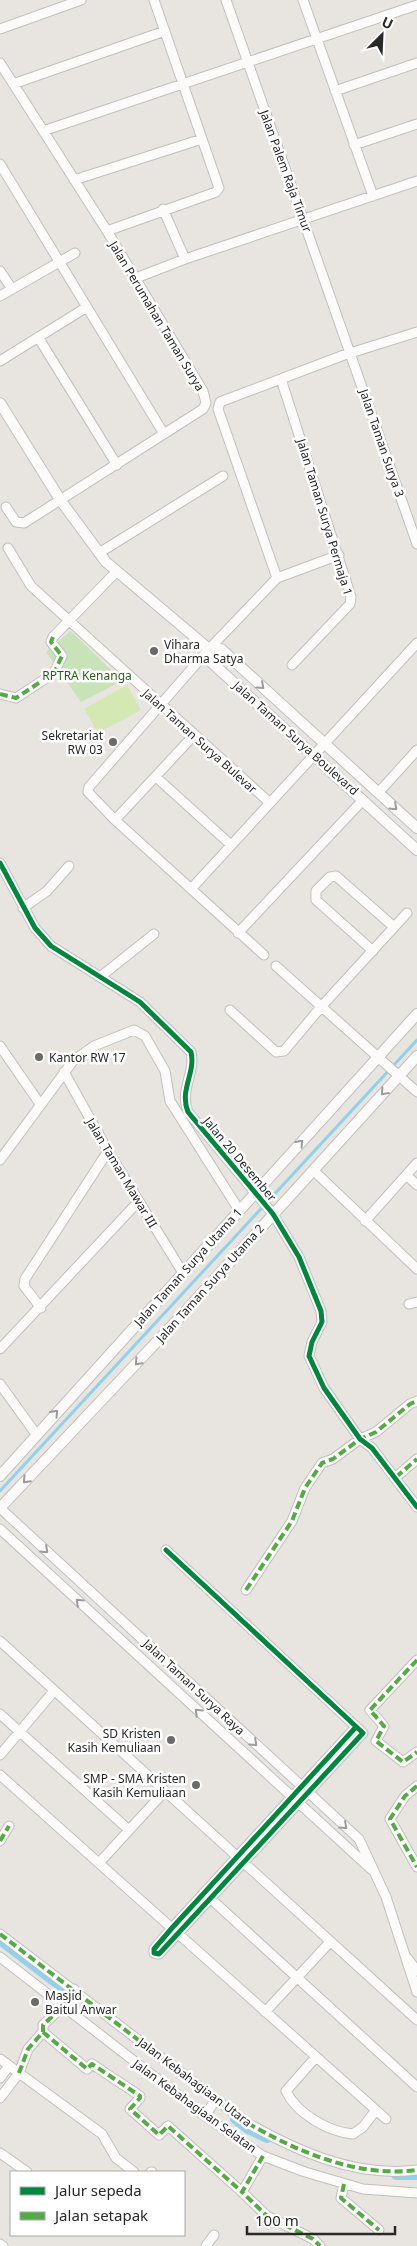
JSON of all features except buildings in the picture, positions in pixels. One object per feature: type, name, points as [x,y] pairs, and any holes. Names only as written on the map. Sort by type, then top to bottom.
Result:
[{"type":"street","points":[[0,29],[81,0]]},
{"type":"street","points":[[108,233],[163,209],[216,192],[219,188],[154,0]]},
{"type":"street","name":"Jalan Palem Raja Timur","points":[[226,0],[246,62],[347,342]]},
{"type":"street","points":[[303,0],[373,196]]},
{"type":"street","points":[[44,131],[417,5]]},
{"type":"street","points":[[13,84],[165,31]]},
{"type":"street","name":"Jalan Perumahan Taman Surya","points":[[0,63],[136,278],[203,391],[206,403],[204,410],[21,524],[16,522],[6,507]]},
{"type":"street","points":[[335,91],[417,63]]},
{"type":"street","points":[[354,145],[417,124]]},
{"type":"street","points":[[74,180],[202,138]]},
{"type":"street","points":[[0,164],[164,434]]},
{"type":"street","points":[[136,278],[185,259],[417,181]]},
{"type":"street","points":[[163,209],[185,259]]},
{"type":"street","points":[[0,296],[17,288],[75,253]]},
{"type":"street","points":[[0,271],[12,289]]},
{"type":"street","points":[[0,361],[87,307]]},
{"type":"street","points":[[276,578],[218,409],[220,402],[348,354],[417,332]]},
{"type":"street","points":[[38,337],[118,465]]},
{"type":"street","name":"Jalan Taman Surya 3","points":[[347,342],[348,354],[417,544]]},
{"type":"street","name":"Jalan Taman Surya Permaja 1","points":[[281,379],[351,596],[350,604],[292,665]]},
{"type":"street","points":[[0,403],[60,501],[99,553],[116,571],[209,649]]},
{"type":"street","points":[[99,553],[223,476]]},
{"type":"street","name":"Jalan Taman Surya Bulevar","points":[[8,548],[30,586],[270,803]]},
{"type":"street","points":[[264,955],[90,796],[89,787],[209,649],[276,578],[339,555]]},
{"type":"street","points":[[0,694],[16,698],[54,673],[62,656],[51,642],[53,637],[116,571]]},
{"type":"street","points":[[191,889],[417,643]]},
{"type":"street","name":"Jalan Taman Surya Boulevard","points":[[417,828],[221,649],[209,649],[210,661],[417,850]]},
{"type":"street","points":[[115,820],[194,735]]},
{"type":"street","points":[[379,792],[417,750]]},
{"type":"street","points":[[156,776],[231,845]]},
{"type":"street","points":[[238,933],[363,800]]},
{"type":"street","name":"Jalan 20 Desember","points":[[0,863],[35,928],[51,946],[140,1002],[191,1052],[193,1062],[184,1092],[184,1103],[188,1112],[271,1211],[299,1257],[322,1311],[322,1322],[312,1342],[309,1356],[324,1388],[360,1439],[372,1448],[417,1507]]},
{"type":"street","points":[[23,908],[47,891],[69,866]]},
{"type":"street","points":[[373,951],[316,900],[316,891],[330,876],[336,876],[394,927]]},
{"type":"street","points":[[230,1010],[276,1052],[284,1051],[321,1007],[407,913]]},
{"type":"street","points":[[100,977],[154,934]]},
{"type":"street","points":[[276,966],[417,1092]]},
{"type":"street","name":"Jalan Taman Surya Utama 1","points":[[0,1476],[239,1210],[257,1195],[417,1014]]},
{"type":"street","points":[[0,1160],[73,1061],[88,1049],[119,1037],[130,1030],[141,1033],[165,1071],[170,1101],[239,1210]]},
{"type":"street","points":[[0,1046],[40,1104]]},
{"type":"street","name":"Jalan Taman Surya Utama 2","points":[[0,1508],[271,1211],[313,1170],[396,1073],[417,1056]]},
{"type":"street","name":"Jalan Taman Mawar III","points":[[64,1072],[108,1151],[182,1273]]},
{"type":"street","points":[[0,1147],[13,1141]]},
{"type":"street","points":[[42,1308],[24,1286],[25,1278],[108,1151]]},
{"type":"street","points":[[365,1221],[417,1163]]},
{"type":"street","points":[[313,1170],[417,1268]]},
{"type":"street","points":[[406,1176],[417,1185]]},
{"type":"street","points":[[0,1350],[42,1308],[138,1202]]},
{"type":"street","points":[[0,1384],[36,1434]]},
{"type":"street","points":[[246,1590],[292,1521],[305,1488],[322,1463],[333,1459],[360,1439],[376,1432],[410,1404],[417,1401]]},
{"type":"street","points":[[396,1477],[417,1459]]},
{"type":"street","name":"Jalan Taman Surya Raya","points":[[0,1508],[359,1839],[377,1875],[417,1992]]},
{"type":"street","name":"Jalan Taman Surya Raya","points":[[0,1530],[377,1875]]},
{"type":"street","points":[[166,1550],[356,1727],[305,1790],[298,1804],[240,1861],[175,1931]]},
{"type":"street","points":[[0,1641],[417,2020]]},
{"type":"street","points":[[139,1657],[149,1646]]},
{"type":"street","points":[[417,1660],[370,1710],[384,1726],[376,1741],[403,1762],[417,1752]]},
{"type":"street","points":[[0,1755],[54,1691]]},
{"type":"street","points":[[0,1714],[129,1830]]},
{"type":"street","points":[[269,1777],[279,1766]]},
{"type":"street","points":[[0,1775],[386,2119]]},
{"type":"street","points":[[417,1786],[405,1796],[390,1819],[417,1867]]},
{"type":"street","points":[[175,1931],[211,1899],[291,1797],[305,1790]]},
{"type":"street","points":[[99,1863],[164,1792]]},
{"type":"street","points":[[0,1841],[9,1826]]},
{"type":"street","points":[[211,1899],[417,2087]]},
{"type":"street","name":"Jalan Kebahagiaan Utara","points":[[0,1934],[244,2121],[309,2154],[366,2168],[417,2170]]},
{"type":"street","points":[[266,2012],[330,1942]]},
{"type":"street","points":[[402,1950],[417,1971]]},
{"type":"street","name":"Jalan Kebahagiaan Selatan","points":[[0,1957],[64,2004],[206,2115],[263,2156],[305,2172],[363,2189],[417,2193]]},
{"type":"street","points":[[0,2098],[19,2073],[28,2049],[43,2032],[43,2025],[64,2004],[73,1990]]},
{"type":"street","points":[[43,2032],[87,2069],[92,2064],[140,2096],[130,2110],[159,2135],[168,2126],[267,2216],[313,2239],[320,2246]]},
{"type":"street","points":[[316,2057],[286,2091],[301,2110],[320,2124],[353,2134],[363,2126],[376,2110]]},
{"type":"street","points":[[0,2060],[102,2134],[116,2158],[133,2171]]},
{"type":"street","points":[[0,2078],[9,2066]]},
{"type":"street","points":[[206,2115],[216,2100]]},
{"type":"street","points":[[0,2153],[26,2171]]},
{"type":"street","points":[[242,2192],[263,2156]]},
{"type":"street","points":[[344,2184],[341,2198],[379,2230]]},
{"type":"street","points":[[206,2246],[214,2235]]},
{"type":"green space","name":"RPTRA Kenanga","points":[[71,631],[122,681],[81,702],[46,652]]},
{"type":"green space","points":[[127,685],[141,710],[98,733],[84,709]]},
{"type":"waterway","points":[[0,1491],[417,1040]]},
{"type":"waterway","points":[[0,1940],[76,1998]]},
{"type":"waterway","points":[[235,2119],[248,2129],[267,2138]]},
{"type":"waterway","points":[[396,2175],[417,2175]]},
{"type":"marked path","points":[[0,694],[16,698],[54,673],[62,656],[51,642],[53,637]]},
{"type":"marked path","points":[[246,1590],[292,1521],[305,1488],[322,1463],[333,1459],[360,1439],[376,1432],[410,1404],[417,1401]]},
{"type":"marked path","points":[[396,1477],[417,1459]]},
{"type":"marked path","points":[[417,1660],[370,1710],[384,1726],[376,1741],[403,1762],[417,1752]]},
{"type":"marked path","points":[[417,1786],[405,1796],[390,1819],[417,1867]]},
{"type":"marked path","points":[[0,1841],[9,1826]]},
{"type":"marked path","points":[[0,1934],[244,2121],[284,2142],[327,2160],[372,2170],[417,2170]]},
{"type":"marked path","points":[[19,2073],[28,2049],[43,2032],[43,2025],[63,2006],[74,1989]]},
{"type":"marked path","points":[[43,2032],[87,2069],[92,2064],[140,2096],[130,2109],[159,2135],[168,2126],[242,2192]]},
{"type":"marked path","points":[[263,2156],[242,2192],[267,2216],[313,2239],[320,2246]]},
{"type":"marked path","points":[[344,2184],[341,2198],[379,2230]]},
{"type":"cycle path","points":[[0,863],[35,928],[51,946],[140,1002],[191,1052],[192,1060],[185,1096],[188,1112],[273,1214],[299,1257],[321,1311],[322,1322],[312,1342],[309,1356],[324,1388],[360,1439],[372,1448],[417,1507]]},
{"type":"cycle path","points":[[166,1550],[363,1733],[159,1954],[154,1953],[154,1949],[172,1928],[356,1727]]},
{"type":"place","name":"Vihara Dharma Satya","points":[[154,651]]},
{"type":"place","name":"Sekretariat RW 03","points":[[113,742]]},
{"type":"place","name":"Kantor RW 17","points":[[39,1057]]},
{"type":"place","name":"SD Kristen Kasih Kemuliaan","points":[[171,1740]]},
{"type":"place","name":"SMP - SMA Kristen Kasih Kemuliaan","points":[[196,1785]]},
{"type":"place","name":"Masjid Baitul Anwar","points":[[35,2002]]}]
